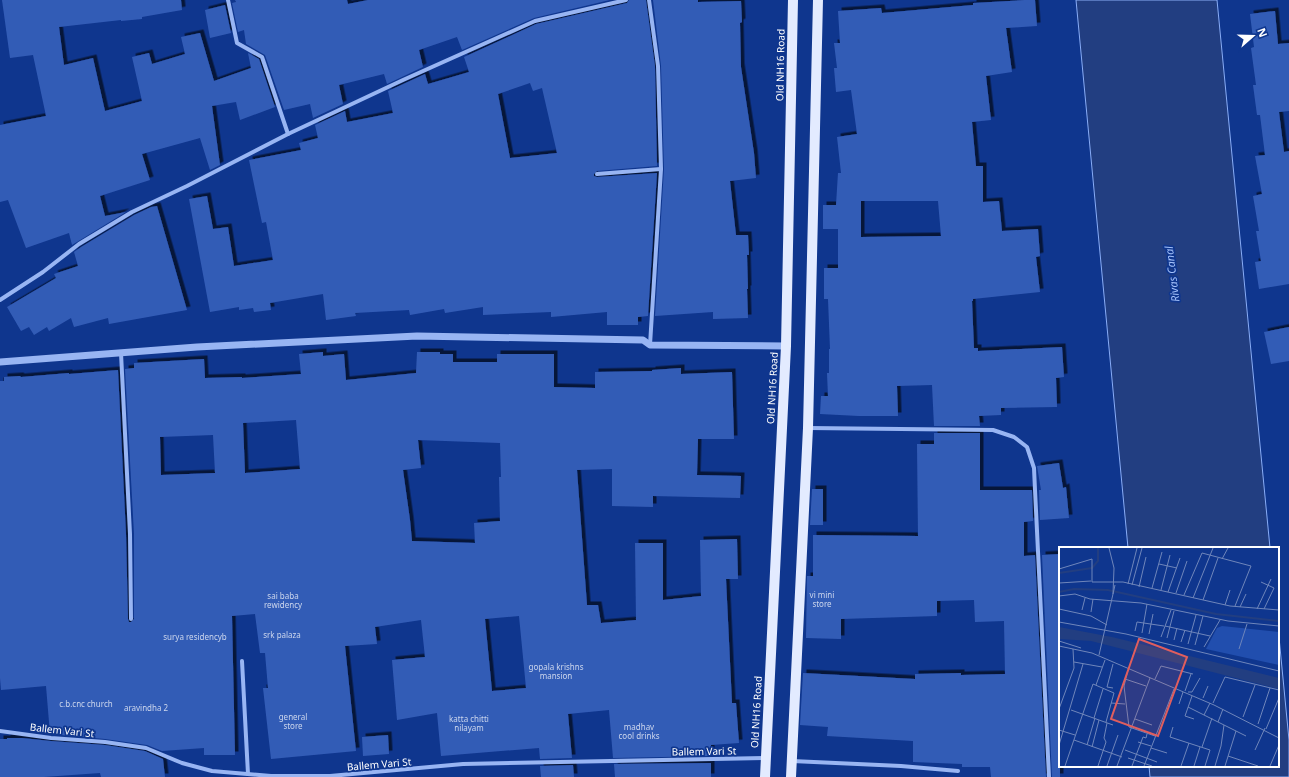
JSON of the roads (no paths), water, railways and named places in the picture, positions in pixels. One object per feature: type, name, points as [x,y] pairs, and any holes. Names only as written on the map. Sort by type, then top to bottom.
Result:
[{"type":"main road","name":"Old NH16 Road","points":[[765,777],[786,346],[793,0]]},
{"type":"main road","points":[[791,777],[808,428],[818,0]]},
{"type":"street","points":[[228,0],[237,43],[262,57],[288,134]]},
{"type":"street","points":[[0,300],[43,272],[79,244],[132,212],[187,186],[288,134],[403,80],[535,21],[626,0]]},
{"type":"street","points":[[649,0],[658,66],[661,169],[650,345]]},
{"type":"street","points":[[597,174],[661,169]]},
{"type":"street","points":[[0,362],[122,352],[417,336],[643,340],[650,345],[786,346]]},
{"type":"street","points":[[122,352],[130,534],[131,619]]},
{"type":"street","points":[[808,428],[993,430],[1014,437],[1027,447],[1034,468],[1049,777]]},
{"type":"street","points":[[242,661],[248,774]]},
{"type":"street","name":"Ballem Vari St","points":[[0,731],[51,738],[105,742],[146,748],[182,763],[212,771],[271,776],[330,776],[463,764],[766,758]]},
{"type":"street","points":[[792,761],[958,770]]},
{"type":"water","name":"Rivas Canal","points":[[1076,0],[1217,0],[1270,547],[1128,547]]},
{"type":"water","points":[[1279,637],[1289,740],[1289,777],[1150,777],[1149,767],[1279,767]]}]
